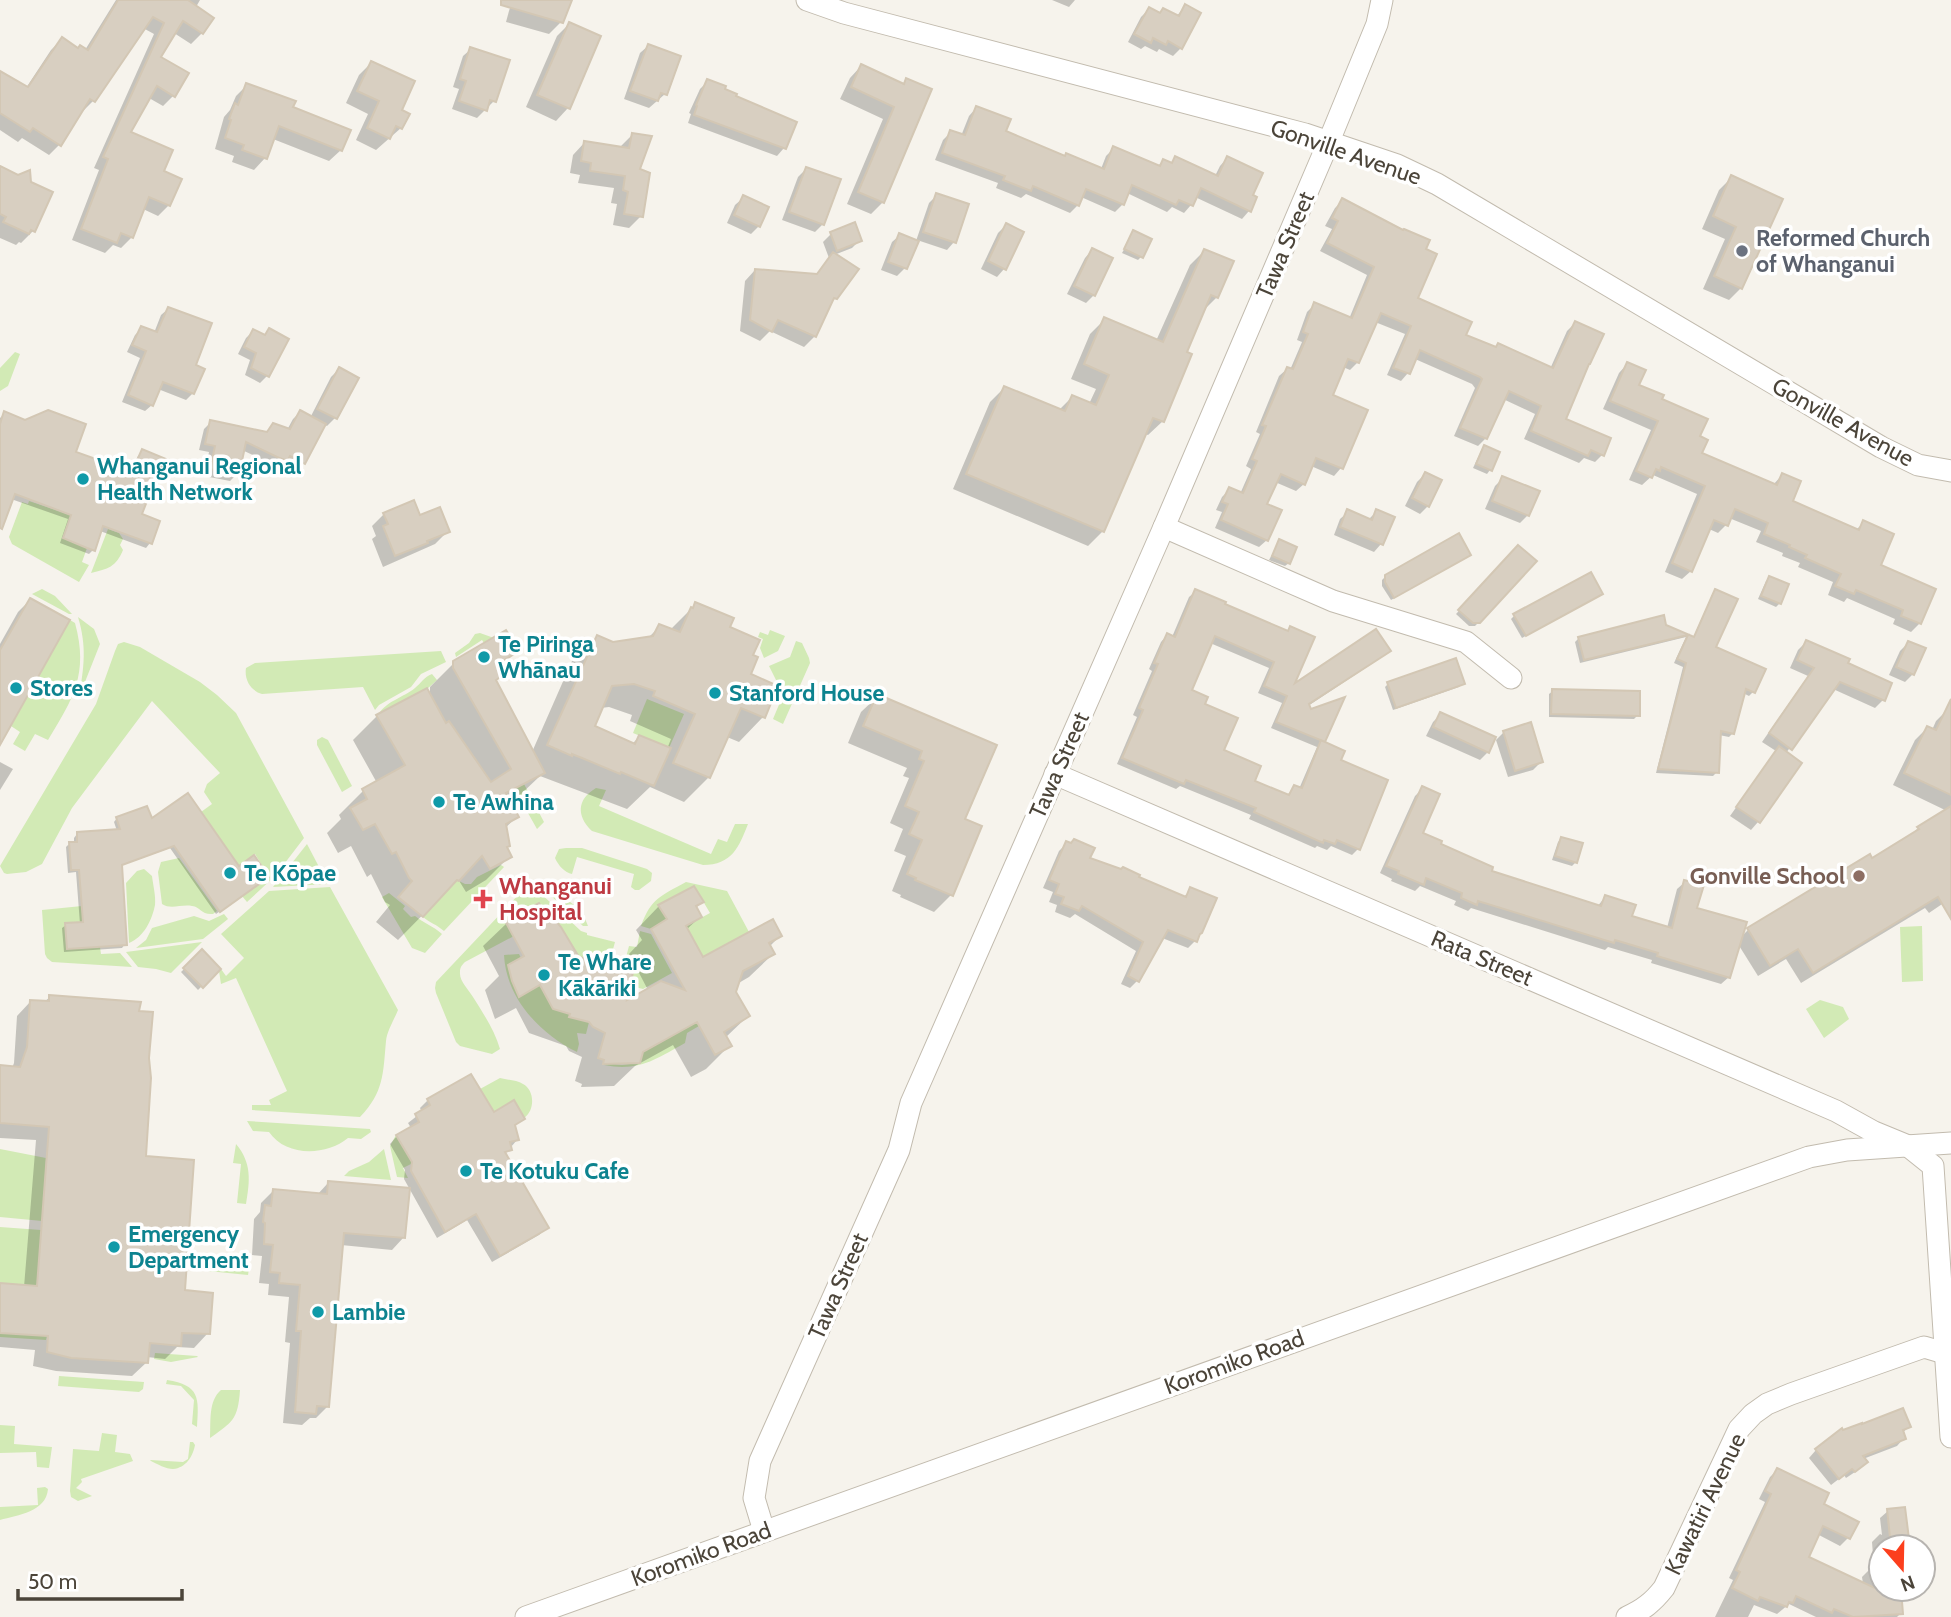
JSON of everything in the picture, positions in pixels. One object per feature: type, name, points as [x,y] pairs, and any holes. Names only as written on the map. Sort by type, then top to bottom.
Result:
[{"type":"street","name":"Gonville Avenue","points":[[807,0],[844,13],[1329,141],[1396,165],[1437,184],[1881,447],[1918,465],[1951,471]]},
{"type":"street","name":"Tawa Street","points":[[764,1531],[754,1498],[760,1461],[899,1150],[911,1103],[1164,527],[1329,141],[1377,24],[1382,0]]},
{"type":"street","points":[[1164,527],[1333,601],[1466,642],[1511,678]]},
{"type":"street","name":"Rata Street","points":[[1055,774],[1823,1106],[1908,1146]]},
{"type":"street","name":"Koromiko Road","points":[[526,1617],[1809,1157],[1847,1150],[1951,1143]]},
{"type":"street","points":[[1908,1146],[1933,1166],[1948,1354],[1951,1437]]},
{"type":"street","name":"Kawatiri Avenue","points":[[1627,1617],[1650,1604],[1664,1588],[1731,1444],[1739,1429],[1753,1414],[1767,1404],[1791,1394],[1924,1347],[1948,1354]]},
{"type":"green space","points":[[15,352],[20,354],[8,386],[0,391],[0,368]]},
{"type":"green space","points":[[29,501],[97,524],[63,538],[87,548],[82,562],[89,565],[79,582],[12,544],[9,537],[22,502],[28,504]]},
{"type":"green space","points":[[108,529],[119,533],[123,539],[120,545],[123,550],[111,566],[91,573]]},
{"type":"green space","points":[[42,589],[55,596],[72,614],[32,594]]},
{"type":"green space","points":[[78,617],[94,629],[100,644],[79,697],[84,657]]},
{"type":"green space","points":[[70,620],[75,623],[79,641],[79,672],[76,685],[65,712],[48,740],[35,734],[25,751],[13,744],[20,732],[11,726]]},
{"type":"green space","points":[[770,630],[785,636],[778,651],[764,658],[760,648],[763,639],[758,637],[760,632],[768,635]]},
{"type":"green space","points":[[475,634],[494,638],[484,643],[482,640],[456,657],[455,653],[469,643]]},
{"type":"green space","points":[[796,641],[802,643],[810,663],[783,724],[773,719],[786,688],[778,684],[769,666],[790,657]]},
{"type":"green space","points":[[124,642],[140,647],[200,682],[236,713],[304,838],[275,876],[247,902],[242,896],[269,877],[255,854],[239,866],[201,812],[212,804],[204,792],[207,784],[220,773],[152,701],[72,808],[42,864],[26,872],[7,874],[0,866],[96,704],[118,644]]},
{"type":"green space","points":[[441,651],[446,662],[421,674],[411,687],[375,710],[363,687],[262,694],[252,688],[246,677],[246,668],[255,663]]},
{"type":"green space","points":[[432,674],[437,680],[427,689],[379,714],[386,706]]},
{"type":"green space","points":[[647,699],[684,714],[669,748],[633,733]]},
{"type":"green space","points":[[322,737],[328,740],[352,786],[342,792],[317,745],[317,740]]},
{"type":"green space","points":[[524,784],[544,822],[537,829],[524,806],[514,801],[511,795],[513,790]]},
{"type":"green space","points":[[596,788],[606,790],[599,806],[711,854],[718,839],[727,842],[735,824],[748,824],[737,847],[728,858],[703,865],[592,831],[583,820],[581,808],[585,797]]},
{"type":"green space","points":[[307,844],[328,884],[273,887]]},
{"type":"green space","points":[[582,848],[647,869],[652,873],[651,881],[635,890],[631,887],[634,874],[577,857],[572,874],[569,873],[555,858],[559,849]]},
{"type":"green space","points":[[179,858],[217,911],[213,914],[192,906],[169,907],[162,904],[158,872],[161,862]]},
{"type":"green space","points":[[501,865],[504,867],[444,931],[423,917],[457,880],[471,884],[477,877]]},
{"type":"green space","points":[[144,869],[152,876],[155,905],[146,927],[139,937],[129,943],[126,883],[137,871]]},
{"type":"green space","points":[[686,882],[727,891],[749,932],[703,957],[686,926],[710,913],[694,886],[659,905],[667,919],[651,929],[641,926],[653,903]]},
{"type":"green space","points":[[330,887],[398,1010],[387,1037],[378,1091],[360,1117],[252,1110],[252,1105],[271,1105],[269,1100],[287,1091],[236,978],[221,984],[219,971],[221,969],[226,976],[244,958],[221,934],[269,891]]},
{"type":"green space","points":[[523,890],[537,890],[587,935],[615,942],[609,964],[580,960],[561,927],[551,914],[546,916],[539,903],[506,921],[514,936],[465,962],[460,972],[500,1049],[492,1054],[460,1046],[436,993],[436,982]]},
{"type":"green space","points":[[546,891],[572,903],[588,926],[583,926]]},
{"type":"green space","points":[[389,893],[405,906],[403,909],[411,917],[415,916],[442,934],[425,953],[412,948],[382,897]]},
{"type":"green space","points":[[82,906],[83,922],[65,923],[67,949],[100,947],[101,954],[120,953],[132,967],[52,962],[47,958],[42,910]]},
{"type":"green space","points":[[224,914],[228,919],[203,939],[136,948],[146,940],[152,928],[194,916],[209,921]]},
{"type":"green space","points":[[1922,926],[1923,981],[1902,982],[1900,927]]},
{"type":"green space","points":[[640,931],[651,934],[672,973],[643,989],[635,987],[636,981],[631,980],[633,972],[628,969],[625,961],[629,946],[637,947]]},
{"type":"green space","points":[[202,942],[171,973],[138,967],[126,952]]},
{"type":"green space","points":[[519,954],[521,958],[508,965],[519,997],[540,985],[553,1009],[589,1022],[586,1034],[577,1033],[577,1052],[538,1025],[518,1000],[506,971],[504,955]]},
{"type":"green space","points":[[1820,1000],[1843,1007],[1849,1019],[1824,1038],[1806,1009]]},
{"type":"green space","points":[[698,1022],[699,1026],[687,1033],[685,1043],[656,1059],[627,1067],[604,1065],[639,1063],[644,1049]]},
{"type":"green space","points":[[500,1078],[521,1083],[530,1091],[532,1106],[524,1118],[514,1101],[494,1112],[480,1089]]},
{"type":"green space","points":[[247,1121],[370,1129],[371,1132],[361,1139],[348,1138],[329,1148],[307,1151],[285,1146],[269,1132],[253,1131]]},
{"type":"green space","points":[[396,1135],[413,1163],[403,1168],[408,1178],[397,1177],[390,1146]]},
{"type":"green space","points":[[236,1144],[247,1165],[246,1204],[237,1203],[241,1164],[233,1163]]},
{"type":"green space","points":[[0,1149],[46,1158],[42,1221],[0,1217]]},
{"type":"green space","points":[[384,1149],[391,1180],[344,1176],[369,1162]]},
{"type":"green space","points":[[0,1227],[41,1230],[37,1286],[0,1283]]},
{"type":"green space","points":[[198,1265],[249,1269],[248,1275],[198,1270]]},
{"type":"green space","points":[[0,1333],[47,1336],[46,1340],[0,1337]]},
{"type":"green space","points":[[155,1353],[198,1357],[171,1362],[154,1359]]},
{"type":"green space","points":[[59,1376],[144,1382],[143,1389],[139,1392],[58,1386]]},
{"type":"green space","points":[[167,1380],[192,1389],[198,1408],[197,1427],[192,1424],[194,1400],[181,1386],[166,1384]]},
{"type":"green space","points":[[221,1390],[240,1390],[238,1407],[233,1419],[210,1438],[212,1406]]},
{"type":"green space","points":[[0,1425],[15,1426],[14,1444],[52,1447],[49,1468],[37,1467],[36,1452],[0,1453]]},
{"type":"green space","points":[[102,1433],[117,1435],[115,1452],[130,1454],[133,1461],[81,1479],[82,1482],[76,1488],[92,1496],[78,1501],[71,1497],[70,1491],[73,1449],[99,1451]]},
{"type":"green space","points":[[190,1442],[195,1445],[191,1457],[178,1468],[170,1469],[150,1460],[183,1462],[188,1459]]},
{"type":"green space","points":[[37,1488],[48,1489],[46,1497],[37,1508],[0,1520],[0,1507],[38,1505]]},
{"type":"building","points":[[118,0],[188,0],[214,18],[203,34],[183,21],[161,57],[189,73],[175,97],[157,86],[131,132],[173,150],[164,171],[182,179],[170,206],[149,197],[133,238],[121,233],[117,243],[81,229],[108,159],[103,157],[164,23],[153,17],[95,102],[90,99],[61,146],[33,128],[30,132],[0,113],[0,71],[28,87],[62,37],[78,48],[80,45],[88,50]]},
{"type":"building","points":[[501,0],[572,0],[563,23],[501,5]]},
{"type":"building","points":[[1185,4],[1201,13],[1182,49],[1168,41],[1166,45],[1153,38],[1151,43],[1134,34],[1149,7],[1160,13],[1163,8],[1179,16]]},
{"type":"building","points":[[569,22],[601,36],[570,109],[537,95]]},
{"type":"building","points":[[648,44],[681,56],[667,95],[661,93],[658,101],[630,91]]},
{"type":"building","points":[[470,47],[510,60],[496,102],[490,100],[487,111],[459,101],[466,81],[460,79]]},
{"type":"building","points":[[371,61],[415,81],[402,110],[410,114],[402,129],[396,126],[390,139],[367,128],[379,101],[357,91]]},
{"type":"building","points":[[861,64],[904,84],[906,78],[932,89],[884,203],[858,192],[894,107],[851,87]]},
{"type":"building","points":[[707,79],[726,86],[725,89],[737,94],[736,96],[797,122],[786,149],[694,115]]},
{"type":"building","points":[[246,83],[296,101],[293,107],[351,130],[342,151],[279,126],[267,159],[242,150],[244,145],[225,138],[235,103],[238,105]]},
{"type":"building","points":[[976,106],[1011,119],[1006,131],[1104,169],[1113,146],[1160,166],[1163,159],[1172,163],[1175,156],[1218,176],[1227,156],[1263,173],[1253,195],[1257,197],[1251,212],[1201,188],[1193,206],[1179,200],[1176,205],[1132,185],[1124,205],[1086,189],[1079,206],[1033,186],[1031,191],[1003,180],[1005,176],[942,153],[950,130],[965,135]]},
{"type":"building","points":[[632,133],[652,136],[640,169],[650,173],[643,217],[624,214],[628,192],[623,190],[625,176],[590,171],[591,163],[581,161],[584,141],[629,148]]},
{"type":"building","points":[[0,166],[18,175],[30,170],[31,182],[53,192],[35,232],[31,230],[29,234],[3,222],[6,217],[0,214]]},
{"type":"building","points":[[806,167],[841,179],[824,225],[789,212]]},
{"type":"building","name":"Reformed Church of Whanganui","points":[[1731,175],[1783,199],[1742,289],[1714,276],[1736,227],[1713,216]]},
{"type":"building","points":[[936,193],[969,204],[956,243],[923,232]]},
{"type":"building","points":[[743,195],[769,207],[760,227],[734,215]]},
{"type":"building","points":[[1342,198],[1403,230],[1430,240],[1426,249],[1437,254],[1418,298],[1472,322],[1466,335],[1496,347],[1498,343],[1553,368],[1575,321],[1604,334],[1566,419],[1611,438],[1604,456],[1591,450],[1588,456],[1531,431],[1541,406],[1509,391],[1487,439],[1460,428],[1482,379],[1420,350],[1410,374],[1393,368],[1411,326],[1381,313],[1359,363],[1348,359],[1333,395],[1368,410],[1343,469],[1316,458],[1305,485],[1281,474],[1267,504],[1282,510],[1268,541],[1221,520],[1228,504],[1222,502],[1229,487],[1243,493],[1257,461],[1252,459],[1266,426],[1262,425],[1287,367],[1293,369],[1308,334],[1303,332],[1314,302],[1352,318],[1374,267],[1327,243],[1338,221],[1332,218]]},
{"type":"building","points":[[855,222],[862,241],[837,251],[830,232]]},
{"type":"building","points":[[1006,223],[1024,232],[1006,270],[988,261]]},
{"type":"building","points":[[1133,230],[1152,239],[1143,258],[1124,249]]},
{"type":"building","points":[[899,233],[919,241],[907,269],[888,262]]},
{"type":"building","points":[[1092,248],[1113,258],[1095,296],[1074,286]]},
{"type":"building","points":[[1204,249],[1234,261],[1218,298],[1211,295],[1187,352],[1192,354],[1164,422],[1153,418],[1104,532],[966,474],[1004,386],[1065,411],[1072,395],[1096,405],[1109,375],[1084,364],[1104,317],[1163,342]]},
{"type":"building","points":[[833,252],[859,269],[837,299],[834,298],[816,337],[778,320],[772,332],[750,320],[755,269],[817,274]]},
{"type":"building","points":[[168,307],[212,323],[196,365],[205,369],[194,394],[163,382],[153,406],[128,395],[146,351],[132,345],[141,326],[157,332]]},
{"type":"building","points":[[269,328],[289,339],[269,377],[251,368],[256,353],[244,347],[253,329],[265,335]]},
{"type":"building","points":[[1627,362],[1646,370],[1639,385],[1664,395],[1662,399],[1708,419],[1700,436],[1708,440],[1702,453],[1777,485],[1782,473],[1801,481],[1793,501],[1859,530],[1863,520],[1894,534],[1881,565],[1936,589],[1921,624],[1901,616],[1903,610],[1856,590],[1854,594],[1835,586],[1841,574],[1805,558],[1807,555],[1789,547],[1790,545],[1764,534],[1768,523],[1735,509],[1728,526],[1714,520],[1692,572],[1672,563],[1705,486],[1661,467],[1660,471],[1656,469],[1652,478],[1636,471],[1658,421],[1610,401]]},
{"type":"building","points":[[339,367],[359,378],[337,419],[317,409]]},
{"type":"building","name":"Whanganui Regional Health Network","points":[[48,410],[86,424],[76,452],[132,472],[142,449],[166,459],[142,514],[160,521],[152,544],[103,526],[95,551],[63,538],[71,515],[15,494],[2,529],[0,528],[0,424],[4,411],[25,420]]},
{"type":"building","points":[[300,410],[326,424],[305,464],[290,456],[287,461],[246,442],[239,475],[210,469],[215,446],[205,444],[210,420],[267,432],[273,423],[290,429]]},
{"type":"building","points":[[1484,445],[1500,452],[1492,471],[1476,464]]},
{"type":"building","points":[[1425,472],[1442,480],[1429,507],[1412,498]]},
{"type":"building","points":[[1502,476],[1540,491],[1529,516],[1492,501]]},
{"type":"building","points":[[414,500],[420,515],[440,507],[450,532],[395,556],[383,526],[388,524],[383,513]]},
{"type":"building","points":[[1347,509],[1372,520],[1376,509],[1395,517],[1383,545],[1340,527]]},
{"type":"building","points":[[1459,533],[1471,555],[1394,598],[1385,582],[1385,575]]},
{"type":"building","points":[[1279,539],[1297,547],[1290,564],[1272,556]]},
{"type":"building","points":[[1518,545],[1537,561],[1480,623],[1473,623],[1458,610]]},
{"type":"building","points":[[1591,572],[1603,594],[1526,636],[1513,614]]},
{"type":"building","points":[[1769,576],[1789,584],[1781,604],[1761,596]]},
{"type":"building","points":[[1195,589],[1288,631],[1290,626],[1315,637],[1295,683],[1376,629],[1391,651],[1309,704],[1311,709],[1345,697],[1325,742],[1345,751],[1341,760],[1388,780],[1360,850],[1337,840],[1335,844],[1324,840],[1323,843],[1254,812],[1256,808],[1186,780],[1184,784],[1122,758],[1143,710],[1139,708],[1158,664],[1154,663],[1167,633],[1175,637]],"holes":[[[1215,636],[1274,662],[1264,686],[1287,696],[1276,722],[1321,740],[1302,788],[1294,785],[1289,795],[1255,781],[1261,766],[1224,750],[1238,718],[1205,704],[1208,697],[1192,690]]]},
{"type":"building","points":[[1715,589],[1738,599],[1716,647],[1766,669],[1755,693],[1746,689],[1734,734],[1721,731],[1719,773],[1658,769],[1686,663],[1677,659],[1688,635],[1584,660],[1578,637],[1664,615],[1666,625],[1694,637]]},
{"type":"building","name":"Stores","points":[[30,598],[70,620],[0,745],[0,650]]},
{"type":"building","name":"Stanford House","points":[[695,602],[734,618],[730,627],[760,640],[753,655],[758,657],[751,674],[778,686],[765,718],[741,708],[710,778],[673,763],[695,714],[653,696],[655,691],[634,684],[612,686],[595,726],[635,744],[639,735],[671,748],[654,786],[547,745],[597,635],[613,642],[653,636],[659,624],[680,632]]},
{"type":"building","name":"Te Awhina","points":[[506,630],[519,651],[498,664],[505,674],[496,680],[545,773],[506,793],[519,817],[506,824],[510,846],[507,847],[512,857],[490,869],[482,856],[423,917],[398,897],[412,881],[396,852],[392,854],[375,824],[363,830],[350,808],[367,799],[362,789],[405,765],[376,715],[427,688],[446,723],[449,721],[491,782],[511,769],[453,668],[453,661]]},
{"type":"building","points":[[1806,640],[1850,659],[1848,663],[1892,683],[1885,701],[1840,682],[1792,750],[1769,733],[1814,668],[1797,660]]},
{"type":"building","points":[[1908,641],[1926,648],[1914,675],[1896,667]]},
{"type":"building","points":[[1456,658],[1465,684],[1396,708],[1387,682]]},
{"type":"building","points":[[1552,689],[1640,691],[1640,716],[1551,714]]},
{"type":"building","points":[[877,694],[997,745],[965,819],[982,826],[953,896],[907,874],[922,840],[909,834],[919,812],[905,806],[924,761],[919,759],[922,751],[863,726]]},
{"type":"building","points":[[1951,699],[1951,795],[1904,773],[1927,726],[1936,730]]},
{"type":"building","points":[[1440,712],[1496,737],[1489,753],[1433,727]]},
{"type":"building","points":[[1531,722],[1543,762],[1515,771],[1503,731]]},
{"type":"building","points":[[1779,746],[1802,763],[1760,823],[1736,807]]},
{"type":"building","points":[[1422,786],[1440,794],[1423,833],[1493,867],[1492,871],[1601,906],[1605,895],[1636,905],[1632,916],[1672,928],[1684,880],[1704,885],[1697,908],[1747,922],[1730,978],[1615,940],[1614,943],[1478,901],[1477,905],[1461,898],[1462,893],[1426,878],[1424,885],[1398,874],[1399,871],[1386,866]]},
{"type":"building","name":"Te Kōpae","points":[[188,793],[239,866],[254,855],[269,877],[220,912],[174,846],[122,865],[127,945],[67,949],[65,923],[83,922],[79,870],[71,870],[69,842],[77,842],[77,832],[120,829],[116,817],[147,806],[152,818]]},
{"type":"building","points":[[1951,806],[1951,919],[1938,897],[1813,973],[1798,949],[1770,966],[1747,928],[1870,854],[1872,858]]},
{"type":"building","points":[[1561,837],[1583,843],[1577,863],[1555,856]]},
{"type":"building","points":[[1074,839],[1095,848],[1090,858],[1121,869],[1123,867],[1140,875],[1139,877],[1186,897],[1190,887],[1217,898],[1197,942],[1168,930],[1139,982],[1128,976],[1143,942],[1082,906],[1079,911],[1061,904],[1064,897],[1055,894],[1059,884],[1049,880],[1066,841],[1071,843]]},
{"type":"building","name":"Te Whare Kākāriki","points":[[694,886],[704,902],[696,906],[702,917],[686,926],[703,957],[773,919],[782,936],[769,943],[775,954],[743,971],[736,992],[750,1016],[724,1032],[732,1046],[715,1055],[697,1022],[643,1052],[640,1063],[603,1064],[604,1060],[598,1058],[605,1033],[589,1022],[553,1009],[540,985],[519,997],[508,965],[524,956],[505,921],[539,903],[546,916],[550,914],[561,927],[579,957],[617,965],[633,972],[627,1000],[661,981],[685,990],[651,929],[667,919],[658,905]]},
{"type":"building","points":[[202,949],[221,969],[203,988],[183,968]]},
{"type":"building","points":[[49,995],[141,1002],[139,1011],[153,1012],[146,1156],[194,1160],[185,1290],[213,1293],[210,1334],[182,1333],[181,1346],[150,1343],[148,1363],[71,1358],[47,1352],[48,1336],[0,1333],[0,1283],[37,1286],[49,1127],[0,1123],[0,1065],[20,1067],[27,1047],[30,1000],[49,1001]]},
{"type":"building","name":"Te Kotuku Cafe","points":[[471,1074],[494,1112],[514,1100],[525,1119],[515,1125],[519,1140],[510,1142],[512,1150],[505,1152],[549,1228],[500,1256],[476,1214],[445,1232],[411,1171],[412,1162],[396,1135],[419,1122],[415,1114],[430,1105],[427,1099]]},
{"type":"building","name":"Lambie","points":[[328,1181],[410,1188],[405,1238],[344,1233],[329,1407],[317,1406],[316,1414],[295,1412],[301,1331],[296,1331],[300,1285],[279,1283],[280,1273],[270,1272],[273,1245],[264,1244],[265,1205],[271,1206],[273,1189],[327,1194]]},
{"type":"building","points":[[1903,1408],[1911,1427],[1903,1430],[1906,1439],[1863,1456],[1868,1462],[1855,1472],[1852,1469],[1839,1479],[1815,1449],[1842,1428],[1843,1430],[1862,1424]]},
{"type":"building","points":[[1777,1468],[1829,1493],[1824,1504],[1859,1522],[1850,1539],[1823,1526],[1809,1557],[1867,1584],[1867,1603],[1902,1603],[1903,1614],[1853,1617],[1834,1609],[1832,1613],[1796,1596],[1793,1603],[1789,1602],[1787,1607],[1760,1597],[1758,1601],[1732,1588],[1740,1572],[1736,1570],[1771,1494],[1765,1491]]},
{"type":"building","points":[[1905,1507],[1908,1533],[1890,1533],[1887,1509]]},
{"type":"place","name":"Reformed Church of Whanganui","points":[[1742,251]]},
{"type":"place","name":"Whanganui Regional Health Network","points":[[83,479]]},
{"type":"place","name":"Te Piringa Whānau","points":[[484,657]]},
{"type":"place","name":"Stores","points":[[16,688]]},
{"type":"place","name":"Stanford House","points":[[715,693]]},
{"type":"place","name":"Te Awhina","points":[[439,802]]},
{"type":"place","name":"Te Kōpae","points":[[230,873]]},
{"type":"place","name":"Gonville School","points":[[1859,876]]},
{"type":"place","name":"Whanganui Hospital","points":[[483,899]]},
{"type":"place","name":"Te Whare Kākāriki","points":[[544,975]]},
{"type":"place","name":"Te Kotuku Cafe","points":[[466,1171]]},
{"type":"place","name":"Emergency Department","points":[[114,1247]]},
{"type":"place","name":"Lambie","points":[[318,1312]]}]
